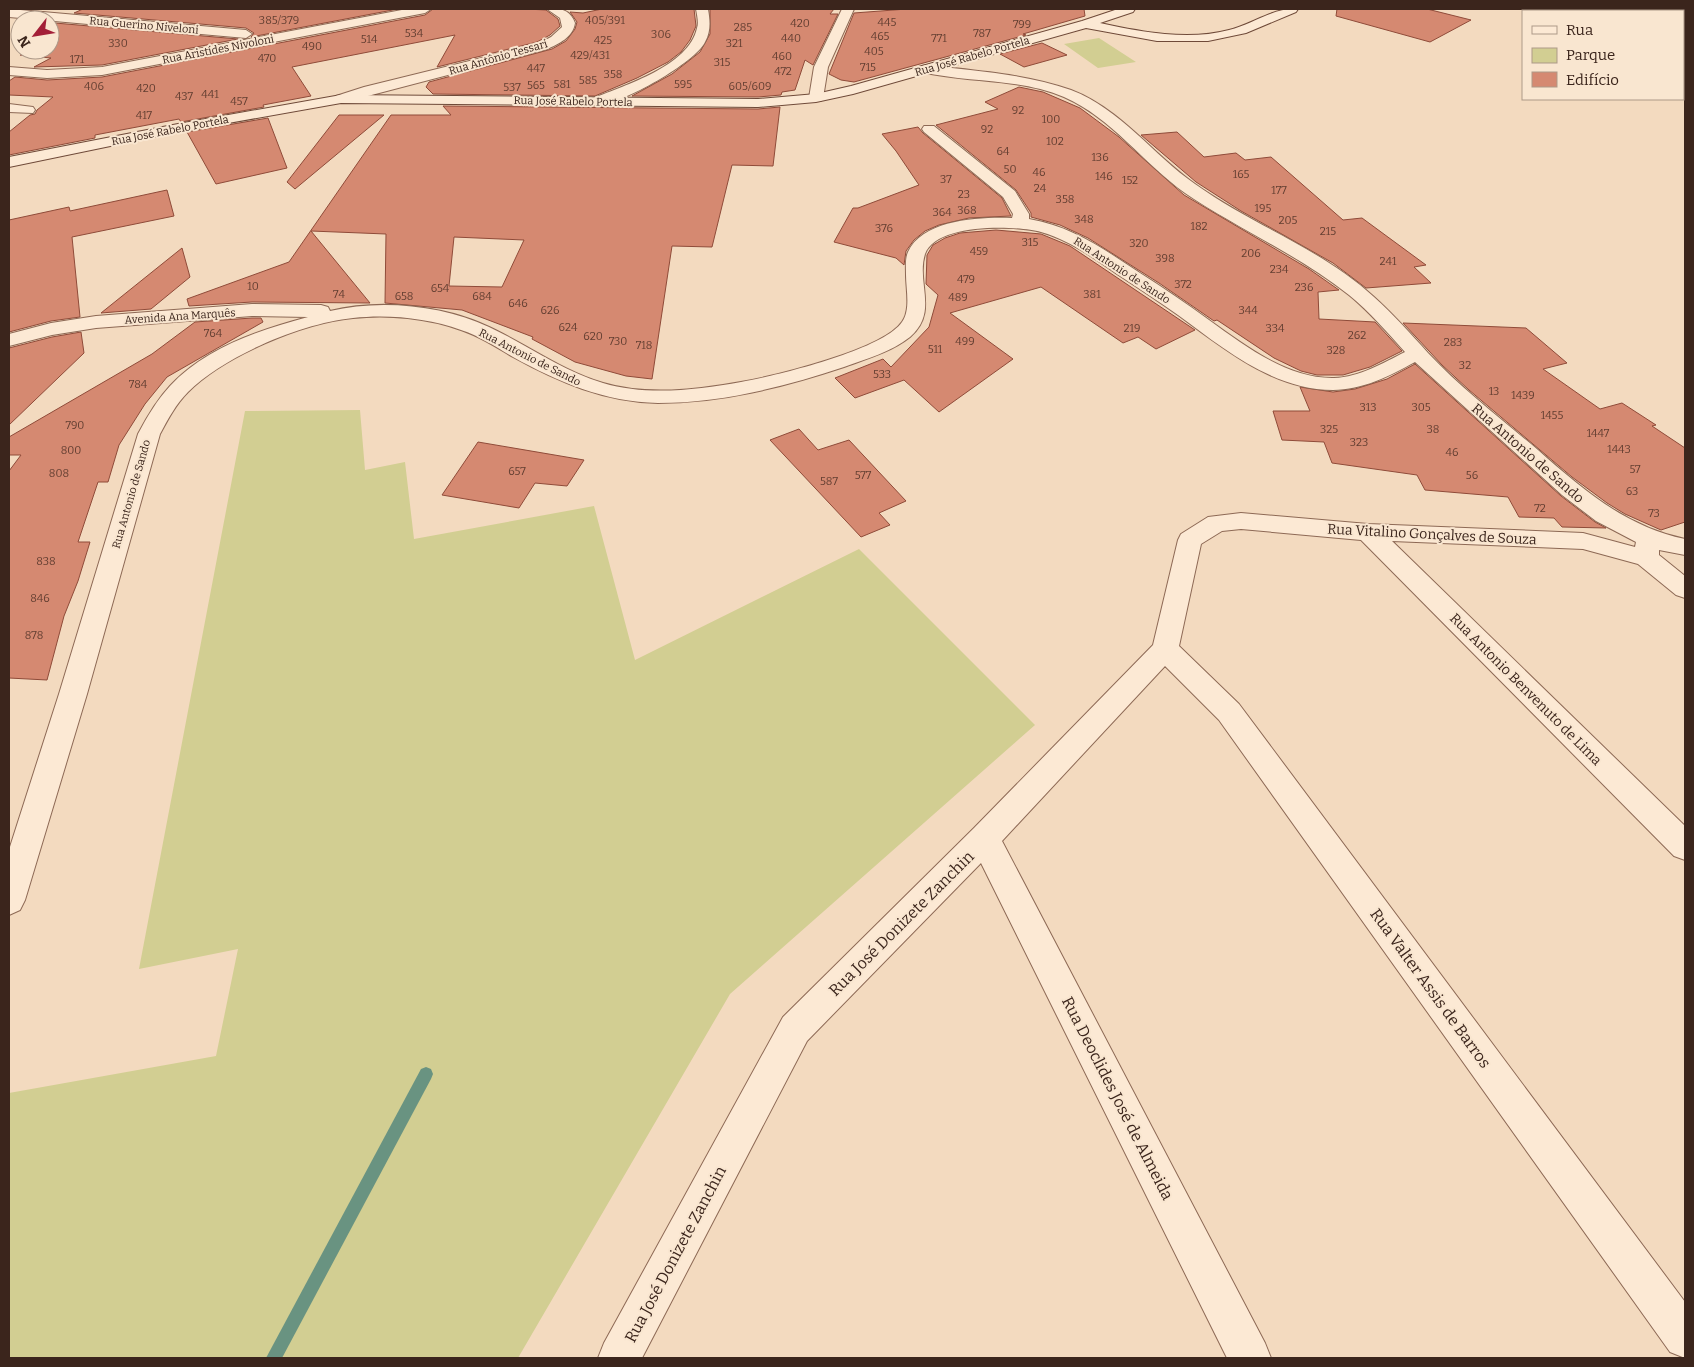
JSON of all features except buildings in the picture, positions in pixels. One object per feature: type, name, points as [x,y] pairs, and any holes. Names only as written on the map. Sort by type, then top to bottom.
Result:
[{"type":"street","name":"Rua Aristídes Nivoloni","points":[[9,71],[46,74],[102,71],[425,9]]},
{"type":"street","name":"Rua Antônio Tessari","points":[[415,79],[522,53],[557,39],[566,32],[570,24],[568,17],[553,9]]},
{"type":"street","points":[[599,101],[680,63],[694,49],[703,35],[706,22],[702,9]]},
{"type":"street","points":[[816,98],[821,67],[848,9]]},
{"type":"street","name":"Rua José Rabelo Portela","points":[[9,162],[188,126],[342,99],[758,103],[816,98],[853,90],[1101,20],[1129,9]]},
{"type":"street","points":[[1101,20],[1143,30],[1201,34],[1230,29],[1279,9]]},
{"type":"street","points":[[1086,24],[1158,36],[1206,38],[1250,28],[1292,9]]},
{"type":"street","name":"Rua Guerino Niveloni","points":[[9,13],[279,36]]},
{"type":"street","name":"Rua Antonio de Sando","points":[[927,69],[1053,89],[1082,100],[1102,113],[1160,166],[1191,189],[1331,273],[1362,296],[1418,353],[1493,424],[1583,502],[1647,549]]},
{"type":"street","points":[[342,99],[362,91],[415,79]]},
{"type":"street","points":[[406,99],[415,79]]},
{"type":"street","points":[[9,108],[28,110]]},
{"type":"street","points":[[929,129],[1009,194],[1021,214],[1020,223]]},
{"type":"street","name":"Rua Antonio de Sando","points":[[9,900],[73,694],[149,434],[164,406],[184,385],[209,365],[239,348],[286,329],[352,312],[407,314],[467,325],[489,334],[574,381],[601,390],[650,396],[709,393],[756,386],[801,375],[867,352],[894,340],[912,324],[916,309],[913,268],[918,249],[937,234],[973,224],[993,222],[1020,223],[1059,232],[1084,244],[1238,348],[1276,371],[1297,378],[1314,383],[1350,382],[1375,374],[1418,353]]},
{"type":"street","name":"Avenida Ana Marquês","points":[[9,340],[51,329],[96,322],[252,310],[288,309],[352,312]]},
{"type":"street","name":"Rua Vitalino Gonçalves de Souza","points":[[1165,649],[1190,540],[1216,523],[1241,521],[1368,532],[1583,541],[1647,549]]},
{"type":"street","name":"Rua Antonio Benvenuto de Lima","points":[[1368,532],[1685,846]]},
{"type":"street","points":[[1685,546],[1667,544],[1647,549],[1685,589]]},
{"type":"street","name":"Rua José Donizete Zanchin","points":[[619,1358],[795,1028],[985,838],[1165,649]]},
{"type":"street","name":"Rua Valter Assis de Barros","points":[[1165,649],[1229,712],[1685,1337]]},
{"type":"street","name":"Rua Deoclides José de Almeida","points":[[985,838],[1250,1358]]},
{"type":"green space","points":[[1099,38],[1136,62],[1098,68],[1064,44]]},
{"type":"green space","points":[[360,410],[365,470],[405,462],[414,539],[594,506],[635,660],[859,549],[1035,725],[730,994],[518,1358],[9,1358],[9,1093],[216,1056],[238,949],[139,969],[245,411]]},
{"type":"waterway","points":[[274,1358],[426,1074]]}]
